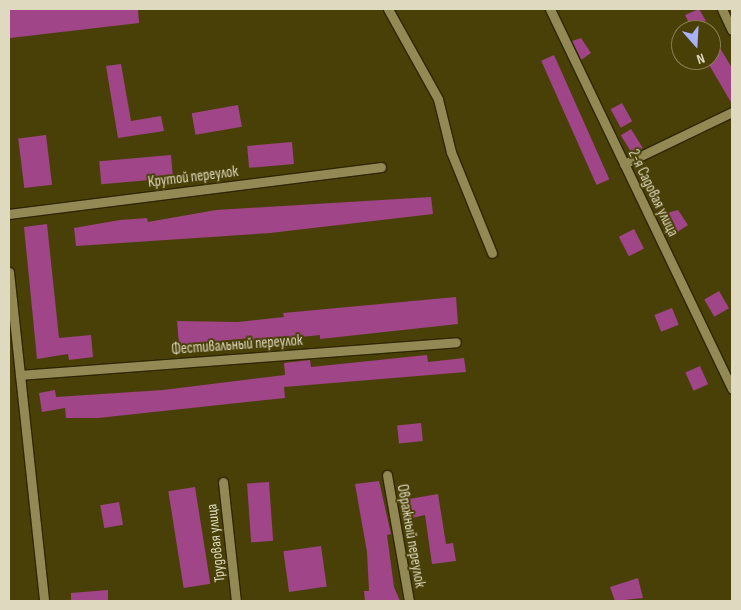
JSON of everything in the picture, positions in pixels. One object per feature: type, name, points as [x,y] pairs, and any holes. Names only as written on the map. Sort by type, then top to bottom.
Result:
[{"type":"street","points":[[388,9],[438,99],[451,152],[492,253]]},
{"type":"street","name":"2-я Садовая улица","points":[[550,9],[732,389]]},
{"type":"street","points":[[722,9],[732,30]]},
{"type":"street","points":[[624,164],[732,112]]},
{"type":"street","name":"Крутой переулок","points":[[9,214],[382,167]]},
{"type":"street","points":[[9,272],[44,601]]},
{"type":"street","name":"Фестивальный переулок","points":[[20,375],[456,342]]},
{"type":"street","name":"Овражный переулок","points":[[387,475],[409,601]]},
{"type":"street","name":"Трудовая улица","points":[[223,482],[236,601]]},
{"type":"building","points":[[9,9],[138,9],[139,23],[10,38]]},
{"type":"building","points":[[699,9],[705,20],[688,20],[685,15]]},
{"type":"building","points":[[581,38],[591,53],[581,60],[572,41]]},
{"type":"building","points":[[721,50],[732,68],[732,104],[712,70],[721,70]]},
{"type":"building","points":[[554,55],[609,179],[597,185],[541,61]]},
{"type":"building","points":[[121,64],[131,121],[161,116],[164,131],[118,138],[106,66]]},
{"type":"building","points":[[622,103],[632,121],[621,128],[611,109]]},
{"type":"building","points":[[238,105],[242,127],[196,135],[192,113]]},
{"type":"building","points":[[631,129],[643,148],[632,154],[621,135]]},
{"type":"building","points":[[46,135],[52,185],[24,188],[18,138]]},
{"type":"building","points":[[292,142],[294,164],[249,168],[247,146]]},
{"type":"building","points":[[171,155],[173,178],[101,184],[99,161]]},
{"type":"building","points":[[431,197],[433,214],[270,233],[76,246],[74,228],[120,220],[147,218],[148,222],[216,210]]},
{"type":"building","points":[[678,210],[688,225],[673,235],[660,215]]},
{"type":"building","points":[[47,224],[59,338],[91,335],[93,357],[69,360],[68,354],[37,359],[24,227]]},
{"type":"building","points":[[634,229],[644,249],[629,256],[619,237]]},
{"type":"building","points":[[719,291],[729,308],[714,317],[704,300]]},
{"type":"building","points":[[456,297],[458,324],[320,339],[320,335],[252,342],[251,338],[179,345],[177,321],[238,322],[284,317],[283,313]]},
{"type":"building","points":[[672,308],[679,325],[661,332],[654,315]]},
{"type":"building","points":[[427,355],[428,362],[464,358],[466,372],[284,387],[285,398],[98,418],[66,418],[65,408],[42,412],[39,393],[55,390],[56,397],[163,390],[285,375],[284,363],[310,360],[311,367]]},
{"type":"building","points":[[700,366],[708,384],[694,391],[685,373]]},
{"type":"building","points":[[421,423],[423,441],[399,443],[397,426]]},
{"type":"building","points":[[379,481],[391,534],[387,535],[394,587],[400,601],[365,601],[364,591],[369,591],[367,552],[355,484]]},
{"type":"building","points":[[269,482],[273,541],[251,542],[247,484]]},
{"type":"building","points":[[195,487],[210,584],[184,588],[168,491]]},
{"type":"building","points":[[438,494],[446,544],[453,543],[456,561],[432,564],[425,515],[412,518],[409,499]]},
{"type":"building","points":[[119,502],[123,525],[104,528],[100,505]]},
{"type":"building","points":[[321,546],[327,587],[289,592],[283,551]]},
{"type":"building","points":[[638,578],[643,598],[615,601],[610,587]]},
{"type":"building","points":[[108,590],[108,601],[71,601],[71,593]]}]
